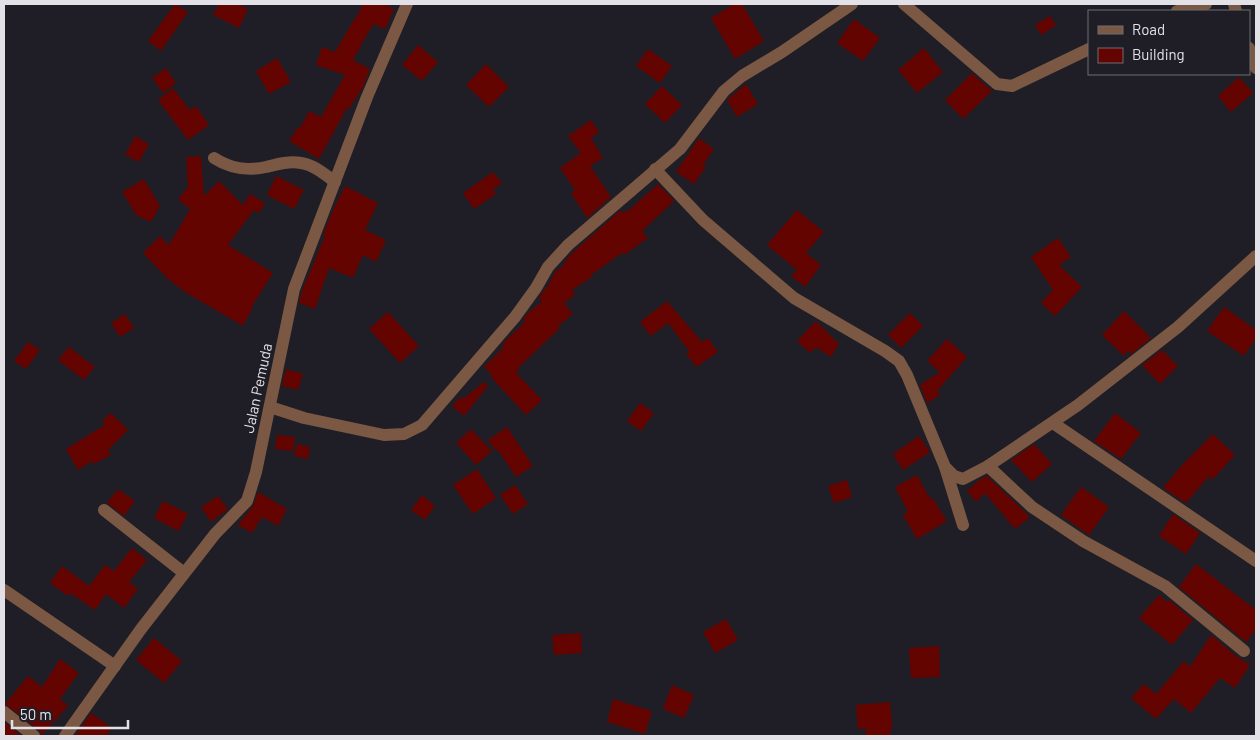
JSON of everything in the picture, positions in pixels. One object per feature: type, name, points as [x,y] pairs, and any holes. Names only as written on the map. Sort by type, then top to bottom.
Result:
[{"type":"street","name":"Jalan Pemuda","points":[[65,736],[184,573],[215,534],[246,501],[256,472],[294,289],[367,97],[407,4]]},
{"type":"street","points":[[270,407],[304,418],[384,435],[404,434],[422,425],[515,317],[536,288],[548,267],[568,245],[680,149],[724,91],[742,76],[782,52],[852,4]]},
{"type":"street","points":[[904,4],[996,84],[1012,86],[1088,49]]},
{"type":"street","points":[[1181,10],[1206,4]]},
{"type":"street","points":[[1250,51],[1256,68]]},
{"type":"street","points":[[214,158],[225,165],[242,170],[263,168],[285,162],[302,163],[322,171],[335,182]]},
{"type":"street","points":[[655,170],[703,220],[794,298],[899,361],[907,375],[945,467],[962,525]]},
{"type":"street","points":[[945,467],[954,476],[963,479],[988,466],[1053,423],[1178,327],[1256,256]]},
{"type":"street","points":[[1053,423],[1256,561]]},
{"type":"street","points":[[988,466],[1032,507],[1083,541],[1164,586],[1244,651]]},
{"type":"street","points":[[104,510],[184,573]]},
{"type":"street","points":[[4,590],[115,666]]},
{"type":"street","points":[[4,712],[34,736]]},
{"type":"building","points":[[175,4],[188,12],[161,51],[148,41]]},
{"type":"building","points":[[219,4],[238,4],[248,9],[239,28],[213,15]]},
{"type":"building","points":[[363,4],[384,4],[394,9],[385,29],[373,24],[353,60],[370,69],[363,87],[349,109],[347,108],[319,159],[289,141],[298,127],[300,128],[309,111],[321,117],[345,75],[316,65],[322,47],[335,52]]},
{"type":"building","points":[[734,4],[742,4],[764,41],[735,59],[711,18]]},
{"type":"building","points":[[1050,16],[1056,25],[1041,35],[1035,25]]},
{"type":"building","points":[[854,19],[880,38],[863,61],[837,43]]},
{"type":"building","points":[[418,45],[438,62],[422,81],[402,65]]},
{"type":"building","points":[[924,48],[943,72],[917,93],[898,70]]},
{"type":"building","points":[[648,49],[672,66],[660,83],[636,66]]},
{"type":"building","points":[[277,58],[291,82],[269,94],[256,71]]},
{"type":"building","points":[[486,64],[509,87],[489,107],[466,85]]},
{"type":"building","points":[[166,68],[176,83],[163,93],[152,78]]},
{"type":"building","points":[[972,73],[992,91],[963,119],[945,100]]},
{"type":"building","points":[[1239,77],[1253,93],[1231,112],[1218,96]]},
{"type":"building","points":[[746,84],[758,104],[737,117],[727,100]]},
{"type":"building","points":[[662,86],[682,105],[665,123],[645,104]]},
{"type":"building","points":[[173,88],[190,110],[196,106],[209,125],[188,140],[158,100]]},
{"type":"building","points":[[591,120],[599,132],[591,138],[603,158],[590,166],[611,197],[587,218],[571,193],[575,190],[560,168],[581,153],[568,136]]},
{"type":"building","points":[[135,136],[149,144],[139,162],[125,155]]},
{"type":"building","points":[[699,138],[714,149],[703,165],[706,167],[694,184],[676,172]]},
{"type":"building","points":[[201,156],[204,196],[219,181],[243,205],[250,194],[265,203],[259,213],[254,210],[228,245],[273,273],[252,306],[243,326],[185,292],[168,279],[143,253],[160,236],[169,245],[190,209],[178,199],[188,187],[186,157]]},
{"type":"building","points":[[493,172],[502,183],[493,190],[496,194],[474,209],[463,193]]},
{"type":"building","points":[[276,176],[304,190],[294,209],[267,195]]},
{"type":"building","points":[[144,179],[160,206],[151,222],[137,216],[122,192]]},
{"type":"building","points":[[658,184],[674,201],[642,231],[648,238],[624,255],[622,253],[572,290],[575,295],[564,303],[573,314],[558,326],[560,328],[518,368],[516,373],[542,400],[526,415],[484,367],[504,347],[502,345],[505,341],[525,322],[523,320],[527,314],[542,301],[539,297],[555,272],[565,264],[564,262],[573,252],[621,210],[623,213],[628,211]]},
{"type":"building","points":[[345,186],[378,203],[365,230],[386,240],[376,262],[363,255],[353,278],[329,268],[315,309],[299,303],[302,291],[325,236],[323,235]]},
{"type":"building","points":[[797,210],[824,232],[806,253],[821,265],[805,287],[791,276],[797,270],[767,245]]},
{"type":"building","points":[[1058,238],[1071,257],[1059,265],[1082,287],[1055,316],[1041,303],[1053,290],[1031,257]]},
{"type":"building","points":[[667,301],[702,342],[708,338],[718,352],[696,367],[686,353],[689,351],[668,323],[651,336],[640,322]]},
{"type":"building","points":[[1224,307],[1256,330],[1256,338],[1244,356],[1207,331]]},
{"type":"building","points":[[1124,311],[1151,338],[1131,354],[1128,351],[1124,356],[1102,335]]},
{"type":"building","points":[[388,312],[419,346],[400,363],[369,329]]},
{"type":"building","points":[[910,313],[923,326],[901,348],[888,335]]},
{"type":"building","points":[[125,314],[134,328],[120,337],[111,323]]},
{"type":"building","points":[[816,321],[839,344],[831,357],[816,347],[810,353],[797,341]]},
{"type":"building","points":[[947,339],[967,357],[937,391],[940,395],[927,403],[920,385],[940,372],[927,361]]},
{"type":"building","points":[[28,342],[40,350],[26,369],[14,361]]},
{"type":"building","points":[[69,347],[95,367],[84,380],[58,360]]},
{"type":"building","points":[[1162,350],[1178,366],[1160,384],[1142,365]]},
{"type":"building","points":[[286,369],[303,374],[298,390],[282,386]]},
{"type":"building","points":[[484,382],[488,386],[464,416],[452,406],[460,397],[463,399]]},
{"type":"building","points":[[640,403],[654,413],[641,431],[627,421]]},
{"type":"building","points":[[111,413],[128,430],[108,450],[111,455],[94,464],[92,461],[78,470],[66,449],[105,425],[102,421]]},
{"type":"building","points":[[1115,413],[1141,433],[1121,459],[1094,441]]},
{"type":"building","points":[[507,427],[533,466],[516,477],[498,450],[496,451],[488,440]]},
{"type":"building","points":[[471,429],[492,451],[476,465],[456,443]]},
{"type":"building","points":[[1213,434],[1235,455],[1212,480],[1209,476],[1186,503],[1163,488],[1183,464]]},
{"type":"building","points":[[277,435],[295,437],[293,451],[275,449]]},
{"type":"building","points":[[919,436],[930,452],[903,470],[893,454]]},
{"type":"building","points":[[297,444],[310,447],[308,459],[294,456]]},
{"type":"building","points":[[1034,444],[1052,464],[1032,482],[1011,460]]},
{"type":"building","points":[[477,469],[496,498],[473,514],[453,485]]},
{"type":"building","points":[[917,475],[930,499],[932,497],[947,521],[917,539],[903,515],[908,512],[895,487]]},
{"type":"building","points":[[987,476],[1030,517],[1015,529],[985,493],[976,502],[967,491],[979,480]]},
{"type":"building","points":[[847,480],[852,497],[834,503],[828,486]]},
{"type":"building","points":[[515,485],[528,504],[513,514],[500,495]]},
{"type":"building","points":[[1081,487],[1109,507],[1089,535],[1061,515]]},
{"type":"building","points":[[118,489],[135,501],[124,516],[107,503]]},
{"type":"building","points":[[258,492],[287,509],[278,526],[262,517],[252,533],[238,525],[253,506]]},
{"type":"building","points":[[422,495],[435,506],[425,520],[411,510]]},
{"type":"building","points":[[218,496],[228,509],[211,522],[201,507]]},
{"type":"building","points":[[163,501],[188,514],[178,531],[154,518]]},
{"type":"building","points":[[1173,514],[1200,533],[1186,554],[1159,536]]},
{"type":"building","points":[[132,548],[147,560],[129,582],[138,589],[124,608],[106,594],[95,610],[70,593],[68,596],[50,583],[62,566],[89,586],[105,565],[114,571]]},
{"type":"building","points":[[1196,564],[1256,610],[1256,629],[1246,642],[1179,587]]},
{"type":"building","points":[[1159,595],[1167,602],[1169,600],[1193,620],[1172,645],[1139,618]]},
{"type":"building","points":[[726,619],[738,640],[715,653],[703,632]]},
{"type":"building","points":[[581,633],[582,653],[554,655],[552,635]]},
{"type":"building","points":[[1211,635],[1250,665],[1235,688],[1220,678],[1191,713],[1174,699],[1156,719],[1131,698],[1144,684],[1156,694],[1184,661],[1190,667]]},
{"type":"building","points":[[154,638],[182,661],[164,683],[136,660]]},
{"type":"building","points":[[939,646],[940,677],[911,678],[909,648]]},
{"type":"building","points":[[60,659],[79,673],[60,699],[68,706],[42,735],[39,730],[5,704],[28,676],[42,687]]},
{"type":"building","points":[[672,685],[694,695],[684,718],[663,709]]},
{"type":"building","points":[[613,699],[652,711],[645,734],[607,722]]},
{"type":"building","points":[[890,702],[892,724],[890,736],[865,736],[866,728],[858,729],[856,705]]},
{"type":"building","points":[[91,713],[112,728],[106,736],[75,736]]},
{"type":"building","points":[[4,722],[21,736],[4,736]]}]
